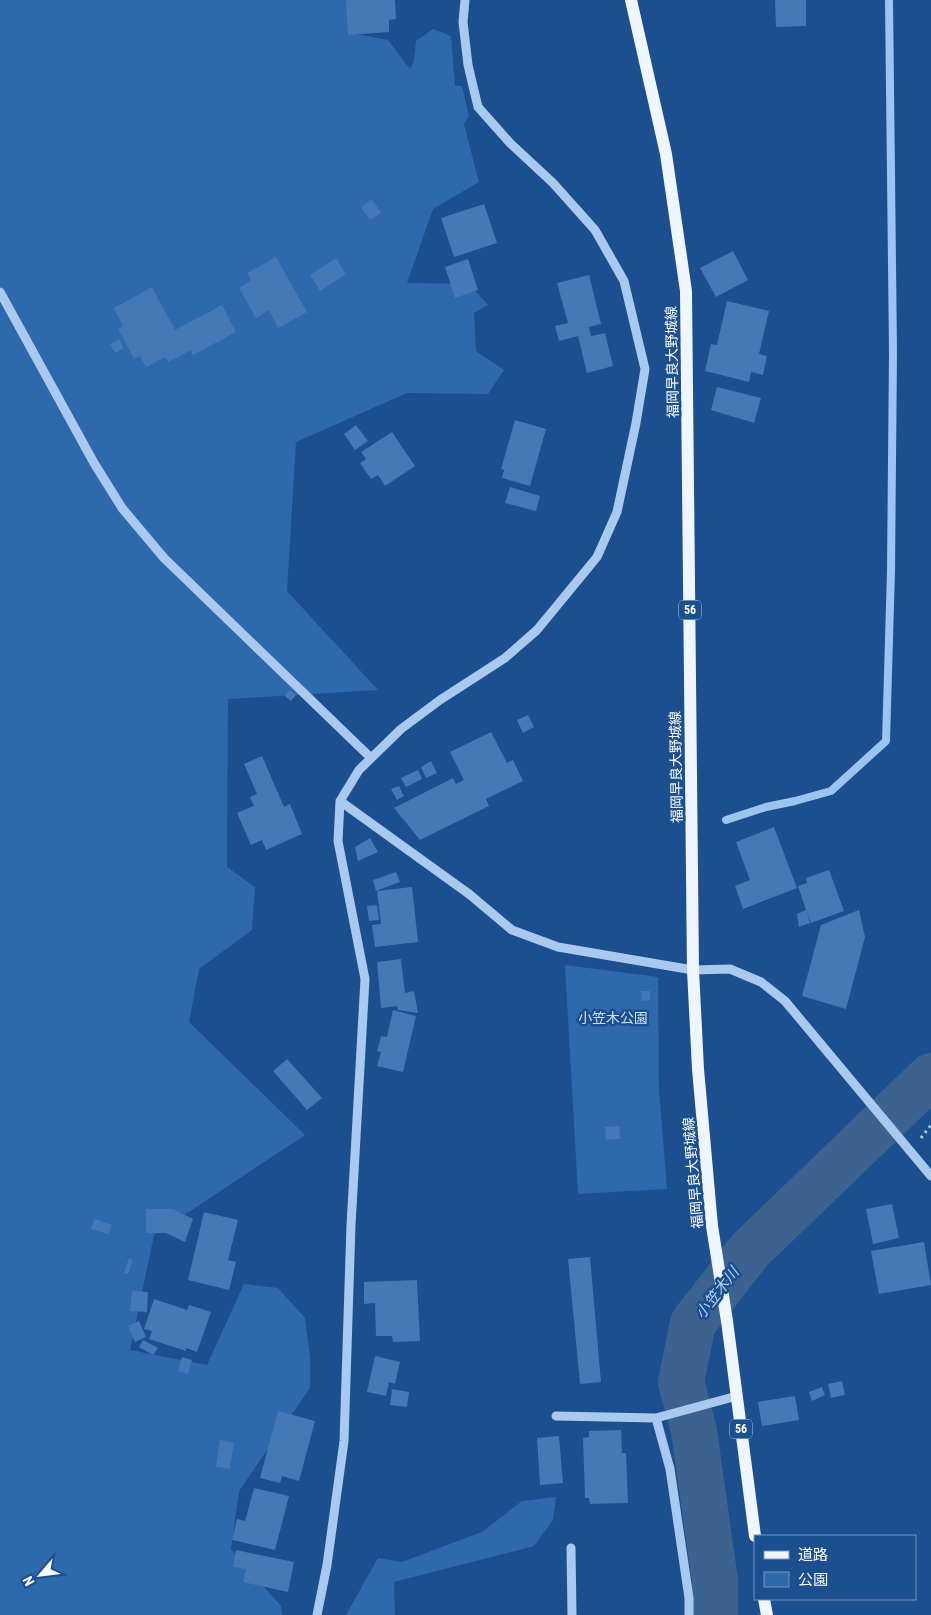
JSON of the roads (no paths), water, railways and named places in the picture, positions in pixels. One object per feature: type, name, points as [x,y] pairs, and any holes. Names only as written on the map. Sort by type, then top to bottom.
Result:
[{"type":"main road","name":"福岡早良大野城線","points":[[631,0],[666,154],[686,291],[693,970],[698,1069],[712,1226],[727,1321],[755,1535]]},
{"type":"main road","points":[[764,1600],[767,1615]]},
{"type":"street","points":[[317,1615],[344,1441],[351,1225],[366,979],[338,841],[340,801],[359,770],[401,729],[440,700],[505,658],[536,630],[596,557],[616,512],[636,424],[645,369],[624,281],[595,230],[553,183],[510,144],[478,107],[468,65],[463,22],[465,0]]},
{"type":"street","points":[[0,292],[94,463],[122,508],[164,558],[371,758]]},
{"type":"street","points":[[340,801],[469,894],[512,930],[558,946],[693,970],[730,969],[761,982],[785,1001],[931,1176]]},
{"type":"street","points":[[556,1416],[656,1418],[736,1396]]},
{"type":"street","points":[[656,1418],[670,1468],[689,1598],[689,1615]]},
{"type":"street","points":[[571,1548],[572,1615]]},
{"type":"waterway","points":[[726,820],[766,807],[831,791],[886,741],[891,571],[893,352],[889,0]]},
{"type":"waterway","name":"小笠木川","points":[[715,1615],[715,1581],[694,1431],[681,1382],[693,1323],[750,1250],[931,1076]]},
{"type":"park label","name":"小笠木公園","points":[[613,1018]]}]
